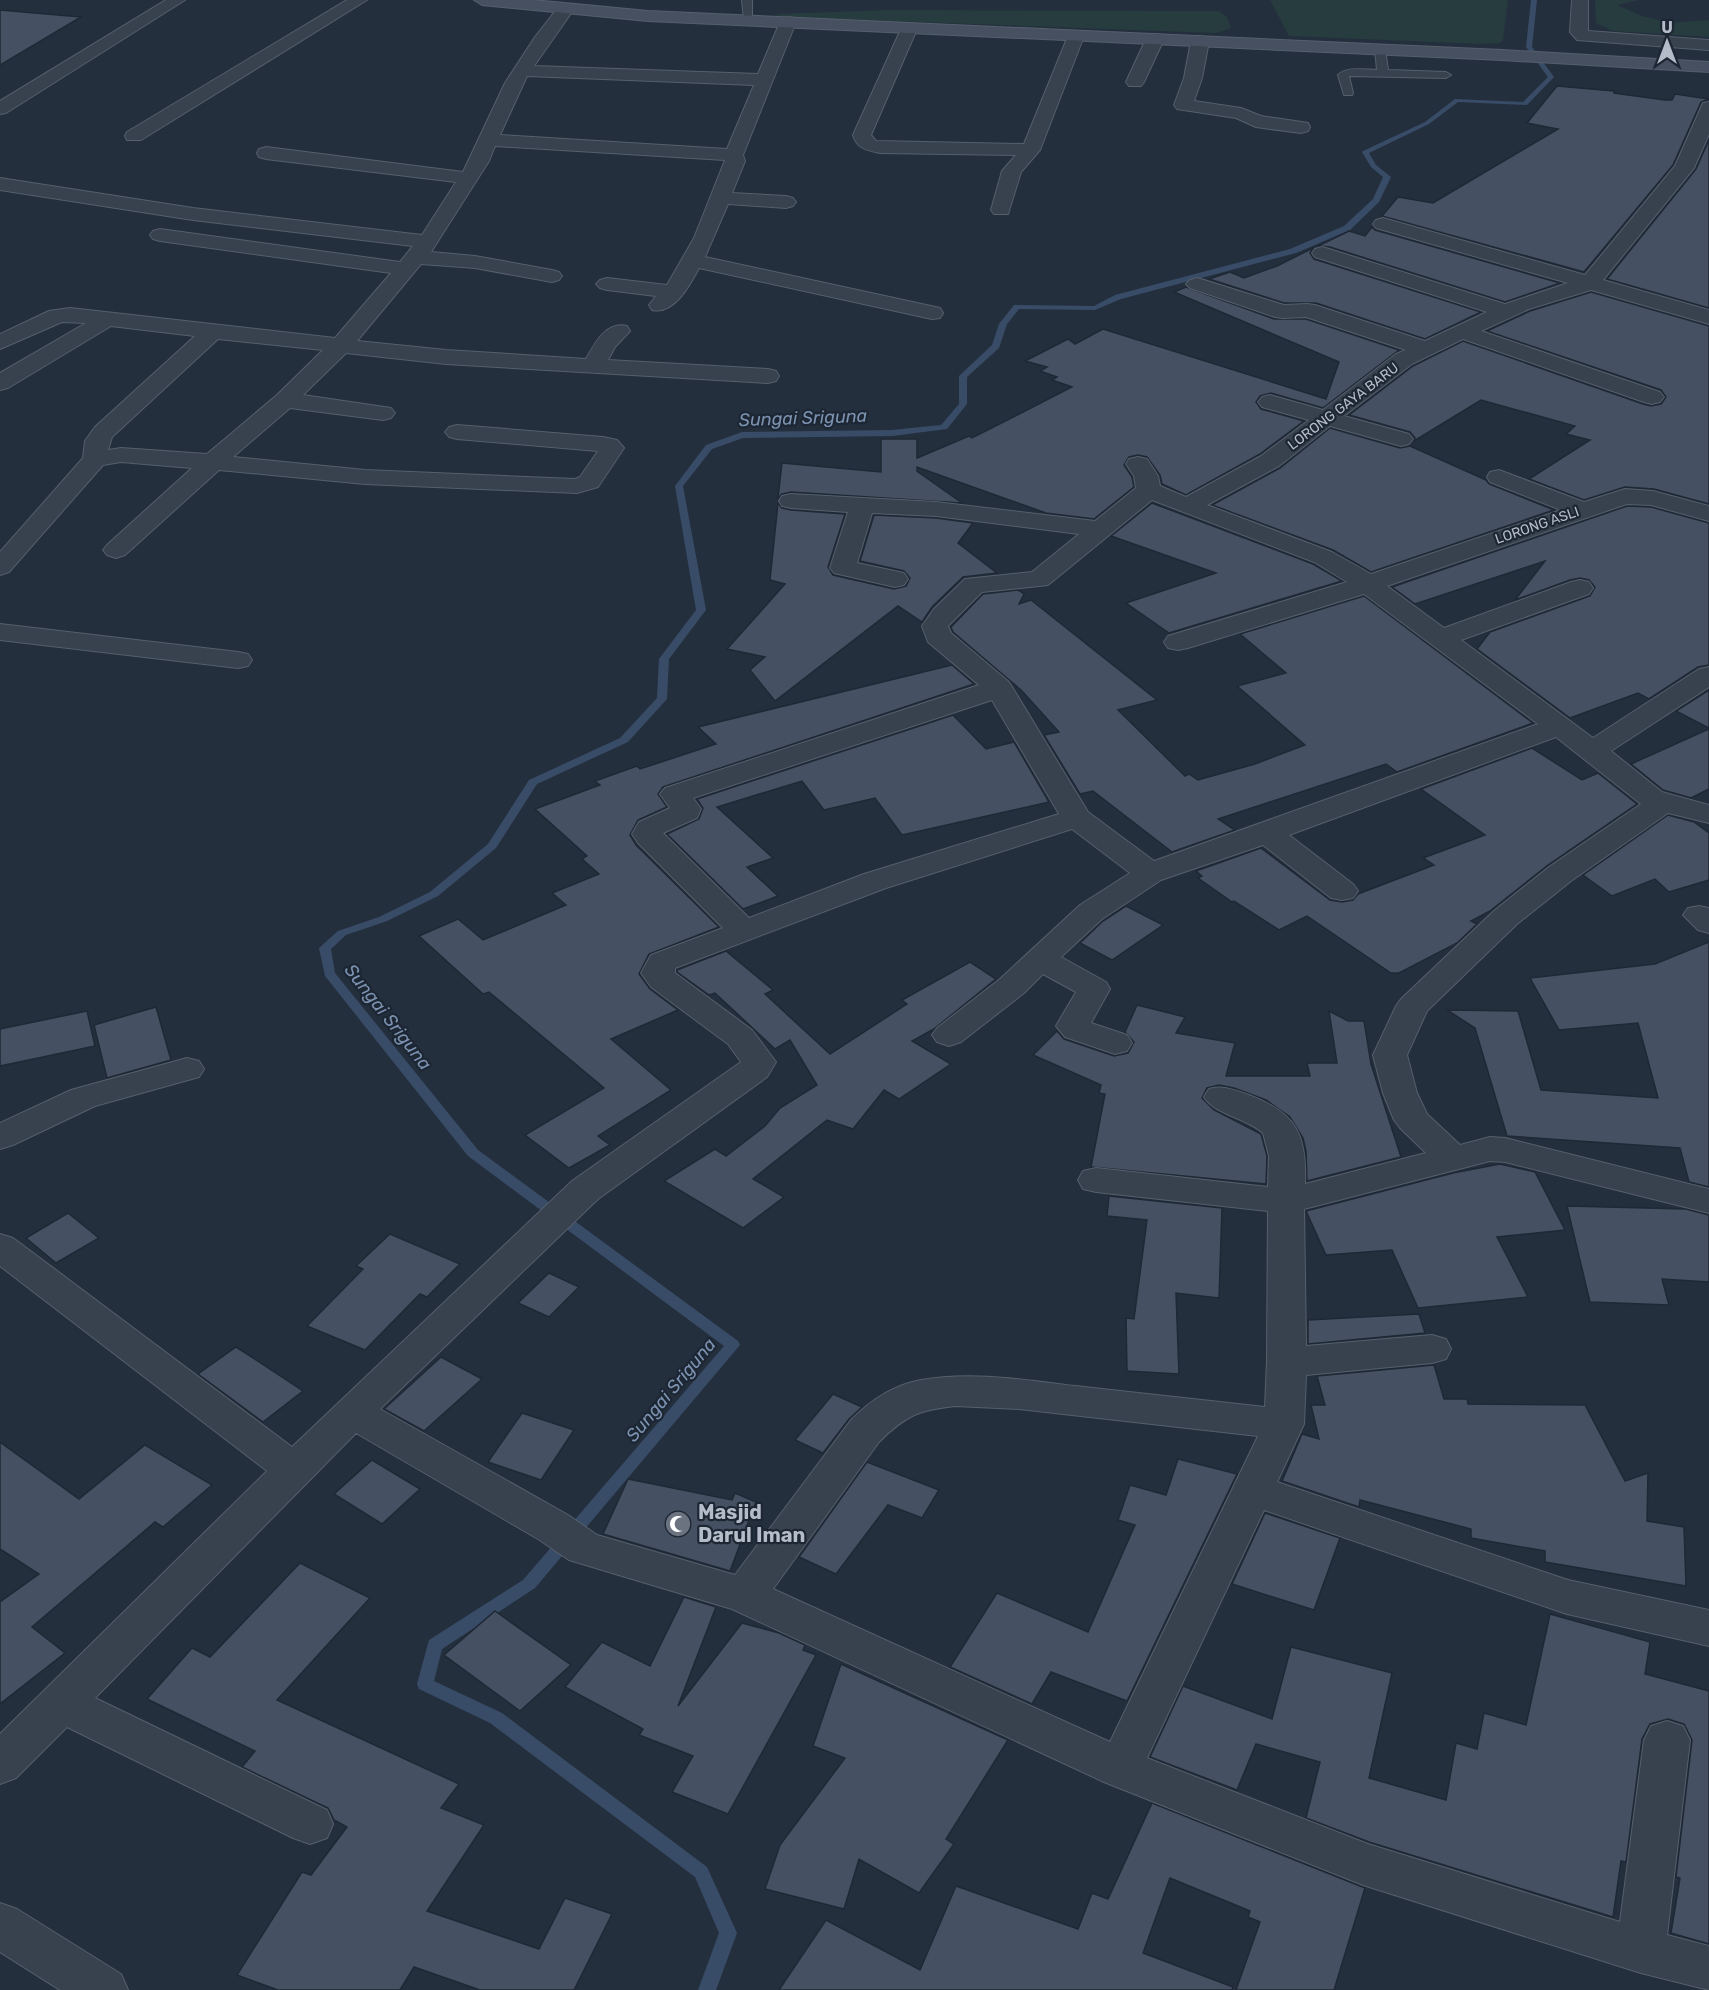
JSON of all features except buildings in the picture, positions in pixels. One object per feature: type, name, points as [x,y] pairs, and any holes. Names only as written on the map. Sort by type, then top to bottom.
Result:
[{"type":"main road","points":[[482,0],[648,16],[1380,49],[1709,67]]},
{"type":"street","points":[[0,109],[177,0]]},
{"type":"street","points":[[134,136],[359,0]]},
{"type":"street","points":[[1580,0],[1578,32],[1583,36],[1709,45]]},
{"type":"street","points":[[116,550],[285,400],[339,346],[416,256],[468,178],[514,83],[566,9]]},
{"type":"street","points":[[607,284],[667,299],[695,261],[735,161],[734,155],[763,80],[788,22]]},
{"type":"street","points":[[909,29],[862,135],[864,141],[870,145],[897,148],[1030,150]]},
{"type":"street","points":[[1001,210],[1012,171],[1030,150],[1076,36]]},
{"type":"street","points":[[1135,82],[1155,39]]},
{"type":"street","points":[[1200,41],[1193,78],[1182,101],[1183,105],[1240,113],[1256,121],[1301,127]]},
{"type":"street","points":[[522,71],[763,80]]},
{"type":"street","points":[[1589,284],[1684,168],[1704,125],[1709,107]]},
{"type":"street","points":[[488,140],[734,155]]},
{"type":"street","points":[[266,153],[468,178]]},
{"type":"street","points":[[0,184],[193,214],[416,256]]},
{"type":"street","points":[[720,198],[786,202]]},
{"type":"street","points":[[1383,224],[1709,317]]},
{"type":"street","points":[[160,236],[475,262],[552,276]]},
{"type":"street","points":[[1322,253],[1506,311]]},
{"type":"street","points":[[695,261],[932,313]]},
{"type":"street","points":[[1197,284],[1282,312],[1307,310],[1427,349]]},
{"type":"street","name":"LORONG GAYA BARU","points":[[1187,506],[1270,461],[1404,359],[1506,311],[1554,293],[1589,284]]},
{"type":"street","points":[[0,342],[63,314],[446,357],[768,376]]},
{"type":"street","points":[[0,383],[109,318]]},
{"type":"street","points":[[593,366],[606,344],[619,331]]},
{"type":"street","points":[[0,567],[95,459],[97,441],[103,432],[213,332]]},
{"type":"street","points":[[1463,333],[1652,397]]},
{"type":"street","points":[[285,400],[383,413]]},
{"type":"street","points":[[1270,402],[1401,439]]},
{"type":"street","points":[[95,459],[121,455],[365,477],[577,486],[589,482],[612,448],[603,444],[457,432]]},
{"type":"street","points":[[1138,464],[1146,476],[1149,490]]},
{"type":"street","points":[[1499,477],[1581,509]]},
{"type":"street","points":[[1149,490],[1323,557],[1368,584],[1559,726],[1651,798],[1709,814]]},
{"type":"street","points":[[1149,490],[1039,579],[974,585],[935,626],[938,636],[999,688],[1076,818],[1150,873]]},
{"type":"street","name":"LORONG ASLI","points":[[1178,642],[1368,584],[1581,509],[1625,496],[1636,495],[1709,514]]},
{"type":"street","points":[[791,501],[936,509],[1098,529]]},
{"type":"street","points":[[862,505],[843,568],[895,579]]},
{"type":"street","points":[[1441,638],[1580,588]]},
{"type":"street","points":[[0,632],[238,660]]},
{"type":"street","points":[[1592,751],[1709,675]]},
{"type":"street","points":[[744,931],[647,834],[650,828],[686,812],[675,794],[999,688]]},
{"type":"street","points":[[949,1035],[1012,986],[1091,912],[1150,873],[1268,833],[1559,726]]},
{"type":"street","points":[[1452,1157],[1412,1119],[1400,1093],[1390,1055],[1413,1006],[1506,917],[1560,874],[1664,802]]},
{"type":"street","points":[[0,1764],[352,1412],[585,1190],[755,1069],[759,1062],[740,1037],[671,986],[657,972],[662,962],[875,881],[1076,818]]},
{"type":"street","points":[[1268,833],[1342,891]]},
{"type":"street","points":[[1040,959],[1094,989],[1073,1026],[1077,1030],[1115,1043]]},
{"type":"street","points":[[0,1137],[83,1098],[187,1069]]},
{"type":"street","points":[[1120,1768],[1284,1424],[1287,1362],[1286,1148],[1278,1125],[1267,1117],[1221,1098]]},
{"type":"street","points":[[1096,1180],[1286,1201],[1490,1149],[1505,1150],[1709,1201]]},
{"type":"street","points":[[0,1247],[294,1470]]},
{"type":"street","points":[[1287,1362],[1432,1349]]},
{"type":"street","points":[[744,1595],[865,1431],[881,1415],[920,1395],[956,1391],[1019,1394],[1284,1424]]},
{"type":"street","points":[[352,1412],[569,1537],[744,1595],[1120,1768],[1363,1864],[1641,1952],[1709,1969]]},
{"type":"street","points":[[1253,1490],[1566,1597],[1709,1628]]},
{"type":"street","points":[[62,1703],[310,1824]]},
{"type":"street","points":[[1641,1952],[1668,1740]]},
{"type":"street","points":[[0,1924],[103,1990]]},
{"type":"lane","points":[[747,0],[749,20]]},
{"type":"lane","points":[[1380,49],[1383,73]]},
{"type":"lane","points":[[1348,93],[1343,74],[1446,75]]},
{"type":"green space","points":[[1270,0],[1508,0],[1503,40],[1499,43],[1482,44],[1289,36]]},
{"type":"green space","points":[[1595,0],[1639,0],[1617,5],[1642,16],[1670,23],[1709,20],[1709,37],[1613,31],[1596,23]]},
{"type":"green space","points":[[888,10],[1219,11],[1227,17],[1231,28],[1216,33],[778,17],[776,14]]},
{"type":"waterway","name":"Sungai Sriguna","points":[[707,1990],[728,1933],[701,1872],[496,1718],[425,1684],[435,1645],[529,1584],[733,1345],[473,1153],[329,973],[325,948],[342,933],[383,919],[434,894],[492,846],[533,782],[624,740],[662,699],[664,659],[701,610],[679,486],[709,447],[742,435],[892,433],[944,427],[963,404],[963,376],[996,346],[1003,324],[1017,307],[1095,308],[1118,297],[1293,251],[1347,228],[1376,200],[1387,177],[1373,166],[1365,152],[1427,123],[1457,100],[1525,104],[1551,77],[1529,47],[1534,0]]},
{"type":"place","name":"Masjid Darul Iman","points":[[678,1524]]}]
